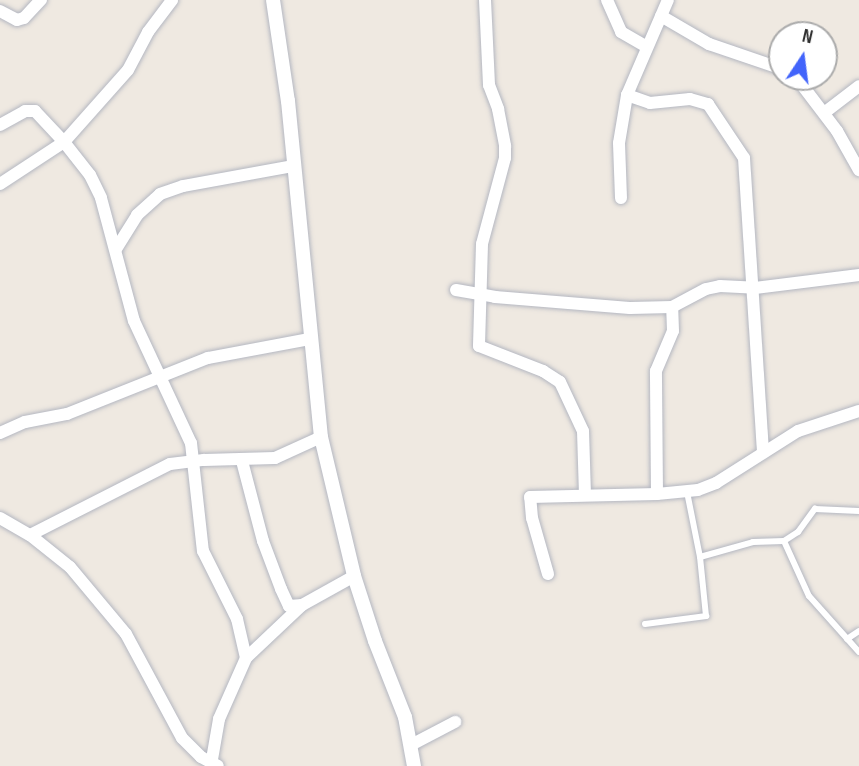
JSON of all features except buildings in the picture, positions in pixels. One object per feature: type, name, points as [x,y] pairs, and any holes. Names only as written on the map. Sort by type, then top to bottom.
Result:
[{"type":"street","points":[[0,11],[17,20],[24,18],[41,0]]},
{"type":"street","points":[[0,184],[64,142],[128,70],[148,32],[172,0]]},
{"type":"street","points":[[273,0],[321,437],[354,576],[375,641],[405,717],[414,766]]},
{"type":"street","points":[[485,0],[489,85],[498,110],[505,146],[482,244],[479,346],[543,371],[560,382],[583,431],[585,494]]},
{"type":"street","points":[[607,0],[621,32],[647,47]]},
{"type":"street","points":[[621,198],[619,143],[627,95],[668,0]]},
{"type":"street","points":[[661,16],[709,44],[768,64]]},
{"type":"street","points":[[824,113],[859,86]]},
{"type":"street","points":[[807,91],[824,113],[859,170]]},
{"type":"street","points":[[627,95],[650,103],[699,100],[708,104],[744,158],[755,288],[763,452]]},
{"type":"street","points":[[0,125],[30,110],[64,142],[90,176],[101,198],[134,321],[191,443],[203,551],[237,619],[246,658]]},
{"type":"street","points":[[116,249],[138,215],[160,194],[183,186],[293,166]]},
{"type":"street","points":[[456,290],[481,295],[631,308],[672,307],[706,289],[720,286],[755,288],[859,275]]},
{"type":"street","points":[[657,494],[656,371],[673,331],[672,307]]},
{"type":"street","points":[[0,433],[25,422],[67,414],[208,358],[310,339]]},
{"type":"street","points":[[548,574],[532,518],[530,496],[687,492],[716,483],[798,431],[859,411]]},
{"type":"street","points":[[30,535],[170,464],[275,458],[321,437]]},
{"type":"street","points":[[242,461],[263,541],[281,589],[289,606],[302,605]]},
{"type":"street","points":[[0,518],[30,535],[70,567],[126,634],[182,738],[215,765]]},
{"type":"street","points":[[215,765],[219,719],[246,658],[302,605],[354,576]]},
{"type":"street","points":[[411,745],[455,723]]},
{"type":"lane","points":[[645,624],[706,616],[701,557],[687,492]]},
{"type":"lane","points":[[701,557],[752,542],[784,541],[798,532],[815,509],[859,511]]},
{"type":"lane","points":[[784,541],[809,596],[859,652]]},
{"type":"lane","points":[[847,639],[859,631]]}]
